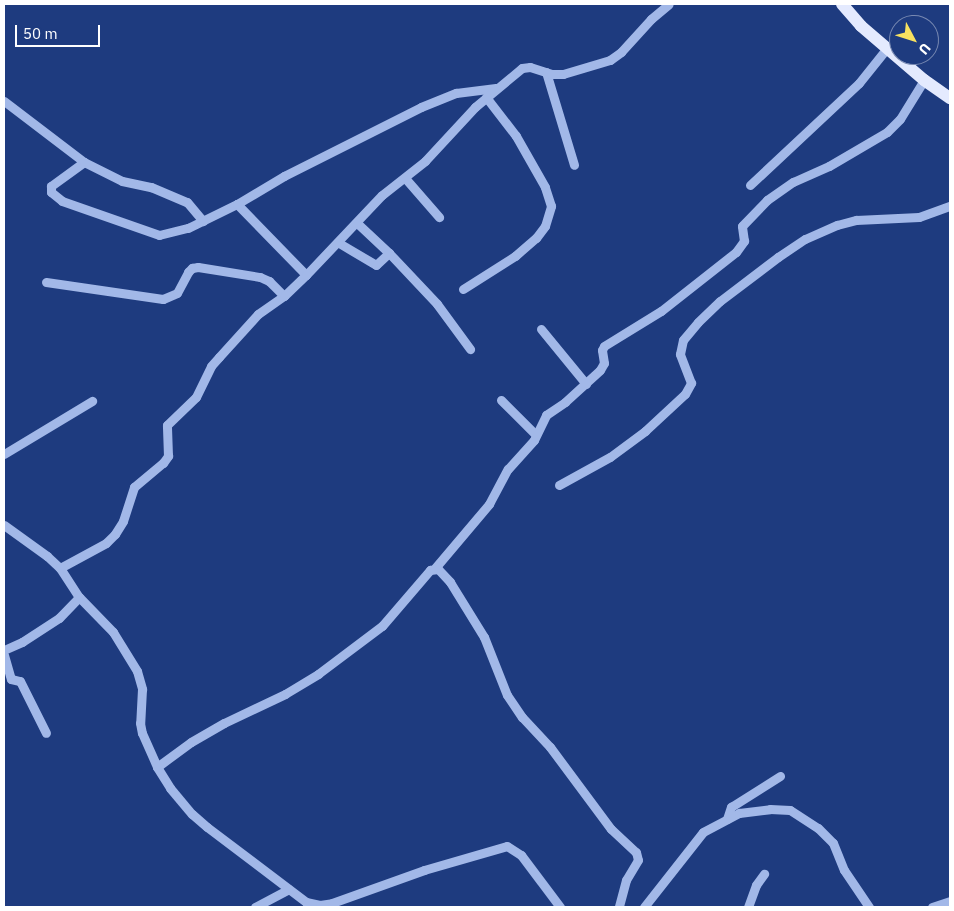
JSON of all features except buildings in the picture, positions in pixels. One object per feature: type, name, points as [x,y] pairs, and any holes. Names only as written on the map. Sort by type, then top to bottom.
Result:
[{"type":"main road","points":[[842,4],[861,26],[924,80],[950,98]]},
{"type":"street","points":[[60,568],[106,543],[115,534],[123,521],[134,487],[163,464],[168,456],[167,425],[196,397],[211,366],[218,357],[258,314],[284,296],[306,275],[382,195],[425,161],[486,97],[522,68],[533,67],[546,72],[563,74],[610,60],[621,52],[651,18],[669,4]]},
{"type":"street","points":[[750,185],[859,83],[887,48]]},
{"type":"street","points":[[546,72],[574,165]]},
{"type":"street","points":[[157,767],[191,742],[224,723],[286,694],[318,674],[382,626],[430,570],[435,568],[489,504],[508,469],[524,452],[536,435],[546,415],[566,402],[586,384],[604,363],[602,350],[604,346],[660,311],[736,252],[744,242],[742,226],[767,200],[793,182],[829,166],[887,132],[900,119],[924,80]]},
{"type":"street","points":[[84,162],[51,186],[51,192],[62,201],[160,235],[203,221],[237,204],[284,176],[421,107],[456,93],[496,88]]},
{"type":"street","points":[[462,289],[515,256],[536,238],[545,226],[551,206],[546,187],[516,136],[486,97]]},
{"type":"street","points":[[4,101],[84,162],[122,180],[152,187],[188,202],[203,221]]},
{"type":"street","points":[[405,178],[439,217]]},
{"type":"street","points":[[237,204],[306,275]]},
{"type":"street","points":[[559,485],[610,456],[645,431],[685,394],[691,383],[680,354],[683,340],[698,322],[720,301],[778,257],[805,239],[837,225],[856,220],[919,217],[950,206]]},
{"type":"street","points":[[357,223],[389,253],[437,304],[470,350]]},
{"type":"street","points":[[339,242],[376,265],[389,253]]},
{"type":"street","points":[[46,282],[163,299],[177,293],[188,272],[192,268],[198,267],[260,277],[269,281],[284,296]]},
{"type":"street","points":[[541,329],[586,384]]},
{"type":"street","points":[[501,400],[536,435]]},
{"type":"street","points":[[4,454],[92,401]]},
{"type":"street","points":[[4,525],[47,556],[60,568],[79,597],[113,632],[137,671],[142,689],[141,728],[157,767],[170,788],[192,814],[306,902],[320,905],[332,903],[424,870],[507,846],[521,855],[560,907]]},
{"type":"street","points":[[435,568],[442,572],[450,582],[484,637],[507,695],[517,710],[550,748],[611,829],[636,852],[638,860],[626,880],[619,907]]},
{"type":"street","points":[[4,650],[22,642],[52,623],[79,597]]},
{"type":"street","points":[[4,655],[11,679],[20,681],[46,733]]},
{"type":"street","points":[[726,819],[731,807],[780,776]]},
{"type":"street","points":[[644,907],[703,832],[726,819],[754,810],[790,810],[818,828],[833,843],[844,870],[868,907]]},
{"type":"street","points":[[748,907],[756,885],[764,874]]},
{"type":"street","points":[[255,907],[289,889]]},
{"type":"street","points":[[932,907],[950,901]]}]
